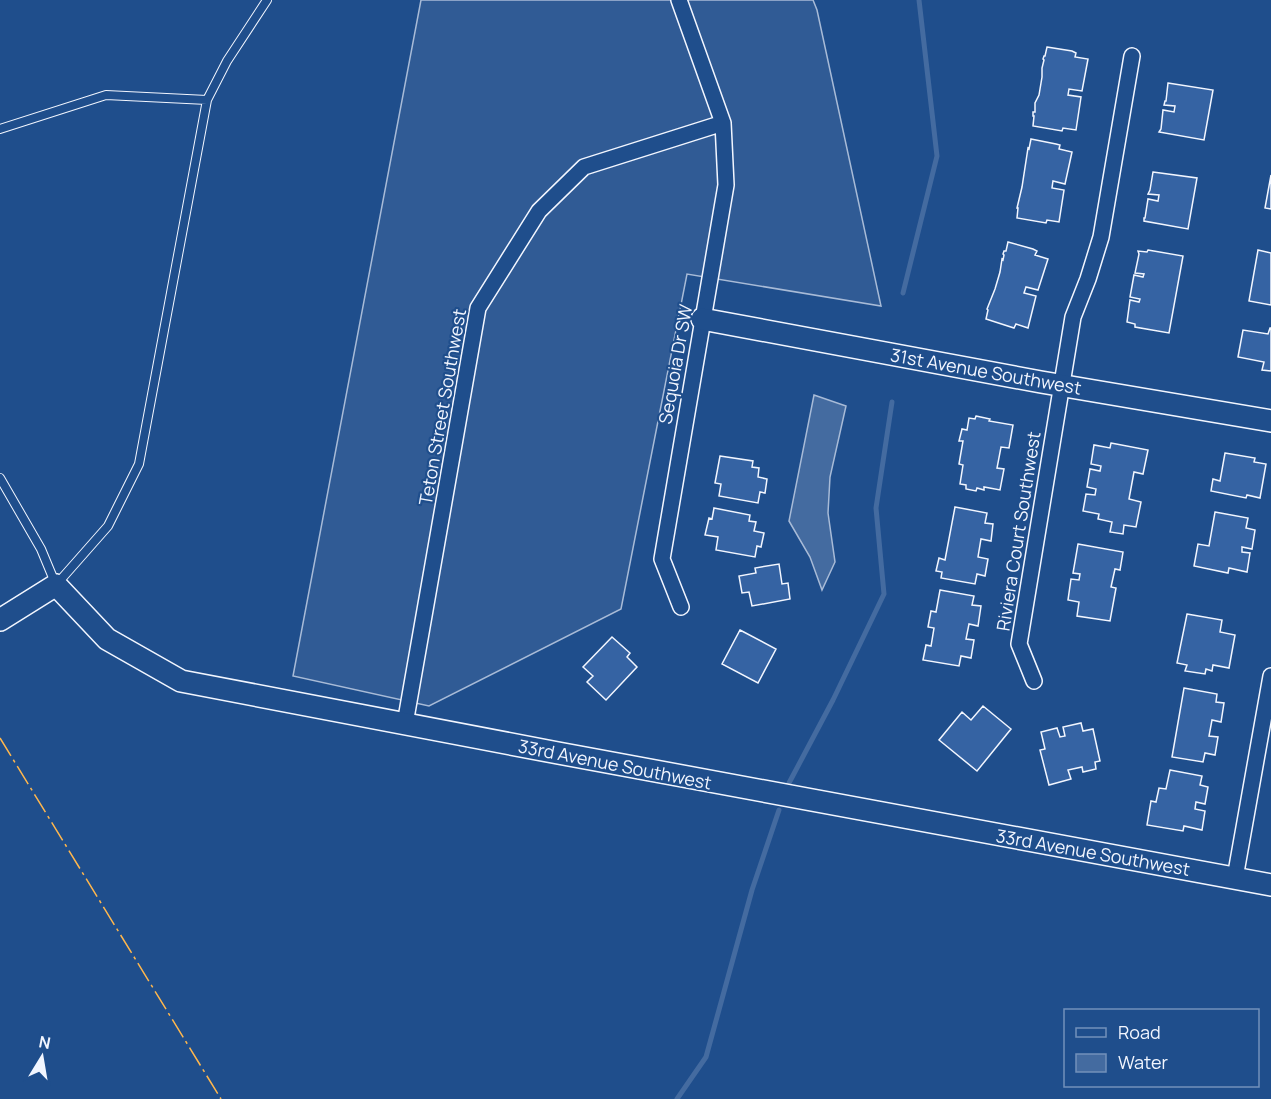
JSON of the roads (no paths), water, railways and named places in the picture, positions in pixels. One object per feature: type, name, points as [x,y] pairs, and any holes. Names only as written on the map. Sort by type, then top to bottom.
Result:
[{"type":"street","name":"Sequoia Dr SW","points":[[679,0],[723,123],[726,185],[662,559],[681,607]]},
{"type":"street","name":"Riviera Court Southwest","points":[[1034,681],[1019,644],[1073,317],[1101,237],[1132,56]]},
{"type":"street","name":"Teton Street Southwest","points":[[405,724],[478,308],[540,211],[584,166],[723,123]]},
{"type":"street","name":"31st Avenue Southwest","points":[[702,318],[1061,385],[1271,421]]},
{"type":"street","points":[[0,620],[56,585]]},
{"type":"street","name":"33rd Avenue Southwest","points":[[56,585],[107,639],[182,681],[1271,885]]},
{"type":"street","points":[[1235,878],[1271,676]]},
{"type":"lane","points":[[0,478],[40,549],[56,585],[108,526],[139,464],[207,100],[227,61],[267,0]]},
{"type":"lane","points":[[0,129],[106,95],[207,100]]},
{"type":"water","points":[[814,395],[846,406],[830,477],[828,513],[835,562],[822,590],[810,557],[789,521]]},
{"type":"waterway","points":[[903,293],[937,156],[919,0]]},
{"type":"waterway","points":[[789,783],[833,700],[884,594],[876,508],[892,402]]},
{"type":"waterway","points":[[677,1099],[706,1057],[752,890],[779,810]]}]
